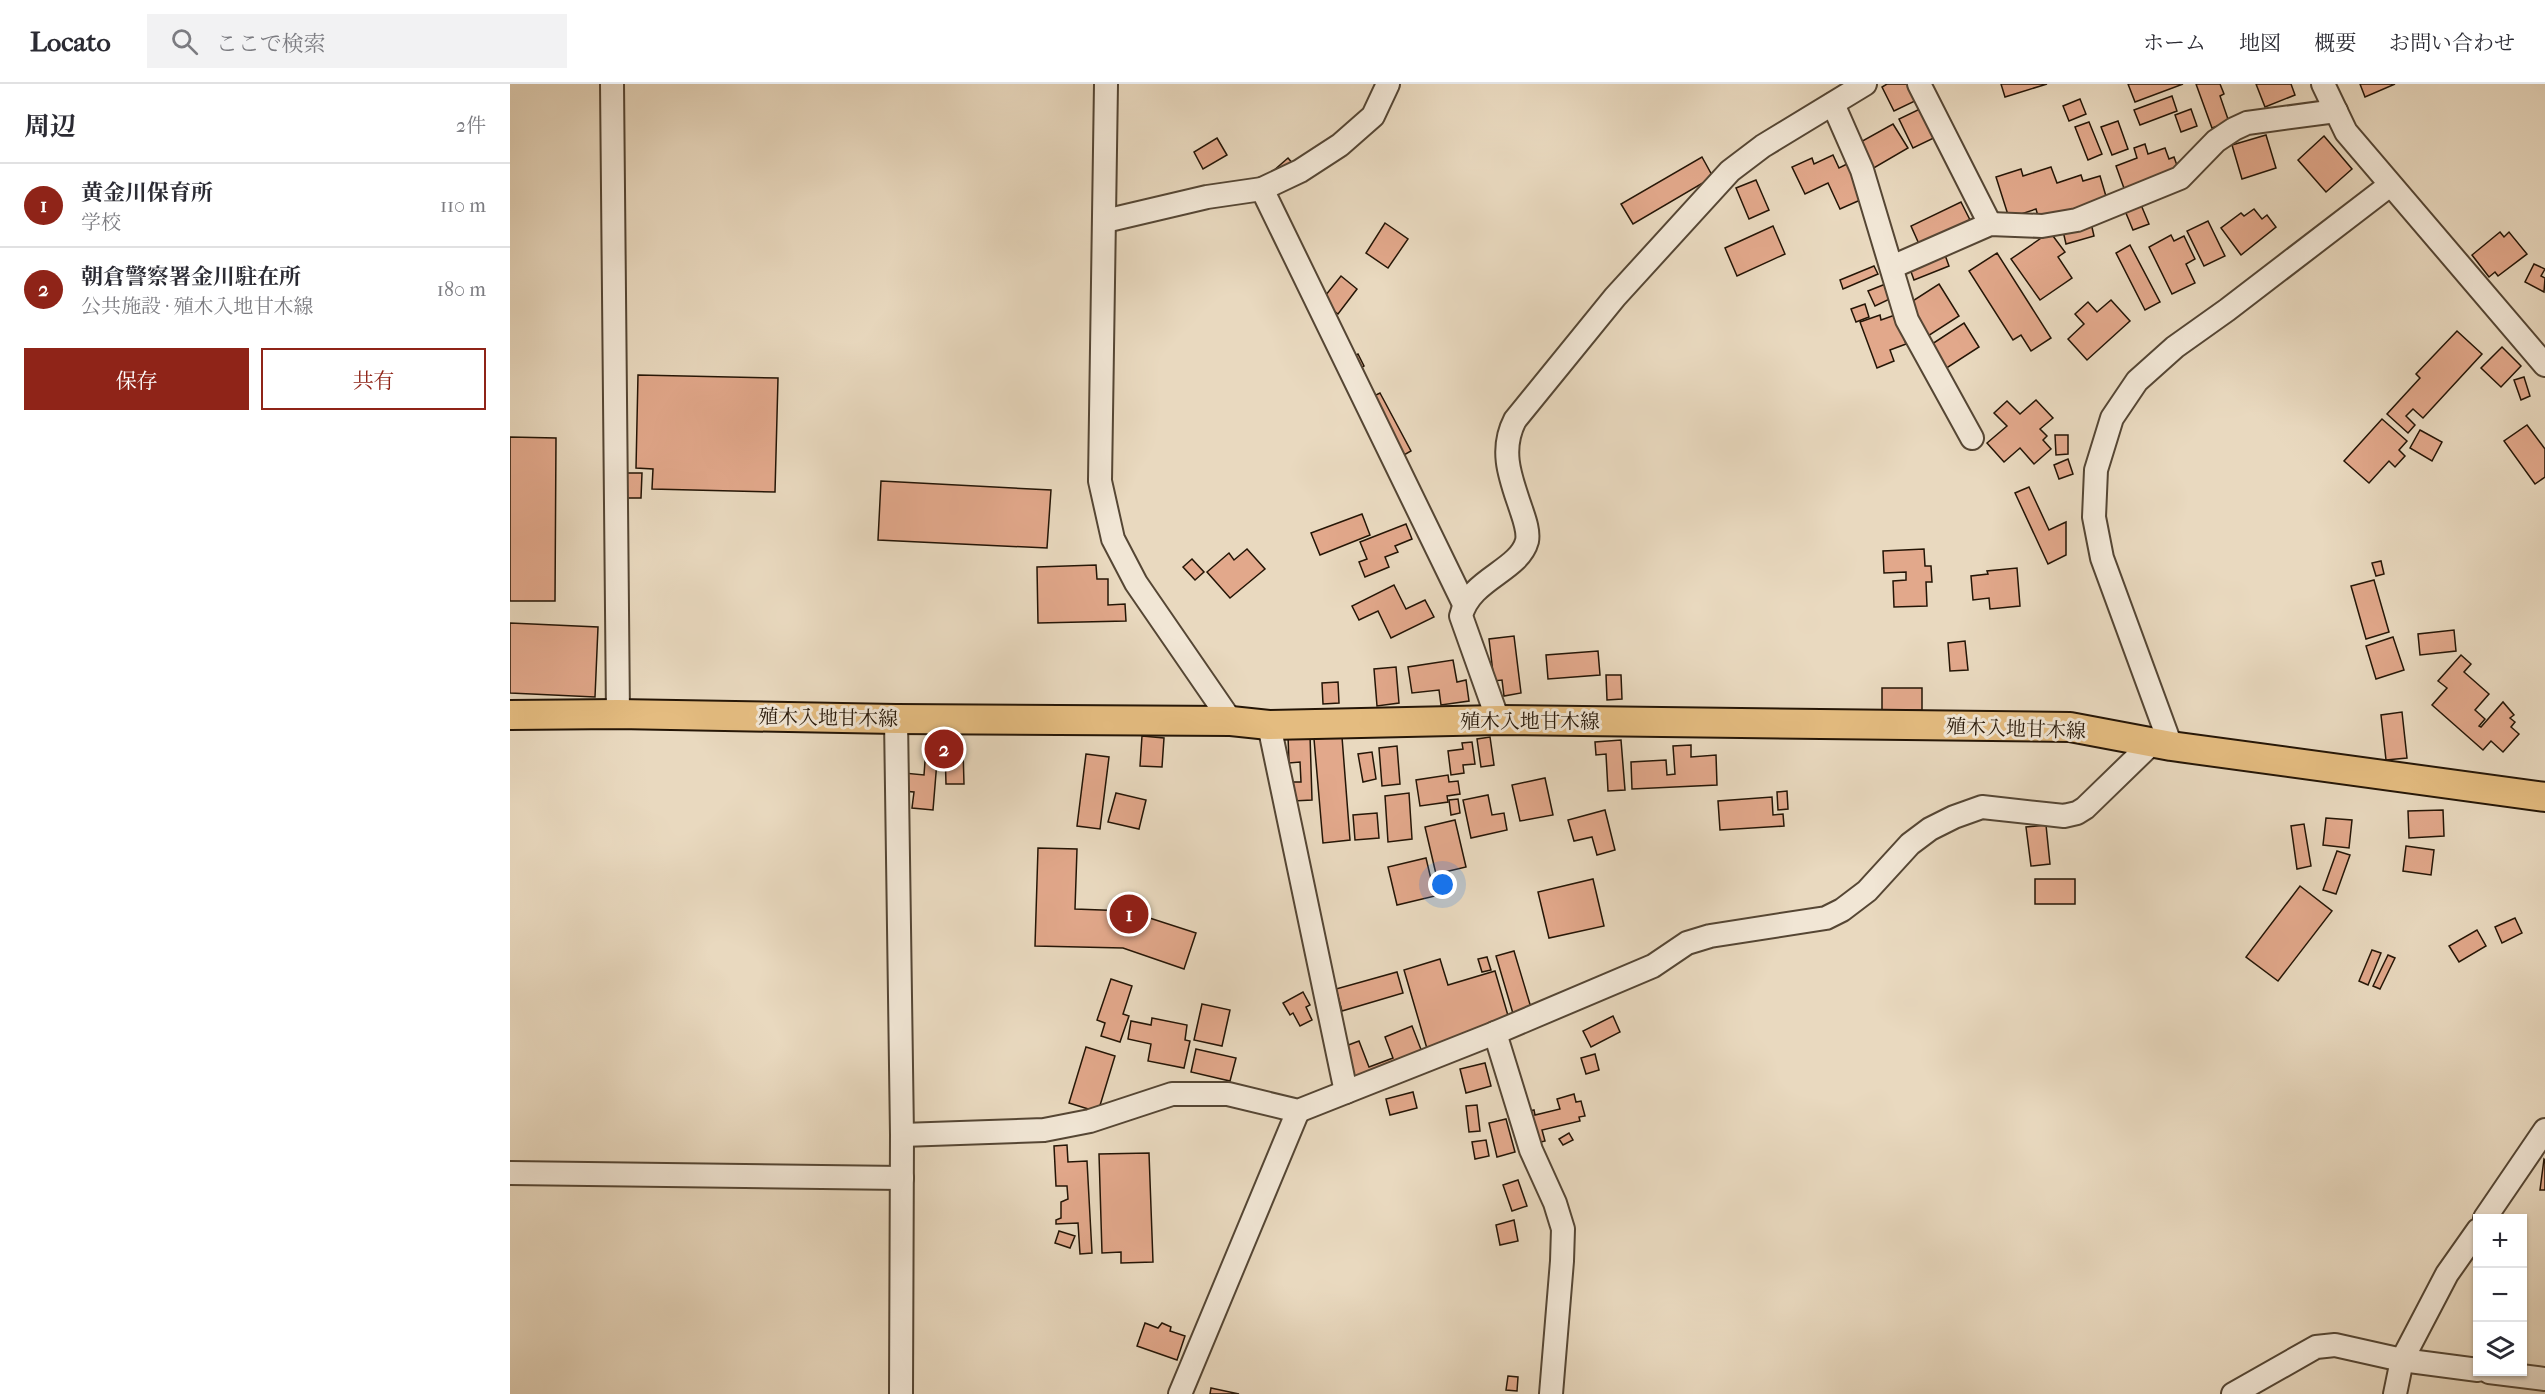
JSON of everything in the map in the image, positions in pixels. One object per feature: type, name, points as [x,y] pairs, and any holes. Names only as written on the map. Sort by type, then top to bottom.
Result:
[{"type":"main road","name":"殖木入地甘木線","points":[[510,715],[618,714],[896,719],[1231,721],[1269,725],[1498,720],[2070,727],[2162,744],[2545,797]]},
{"type":"street","points":[[612,84],[618,714]]},
{"type":"street","points":[[1106,84],[1100,481],[1113,539],[1136,583],[1231,721]]},
{"type":"street","points":[[1105,220],[1207,197],[1262,189],[1300,171],[1340,145],[1373,116],[1388,84]]},
{"type":"street","points":[[1498,720],[1461,616],[1464,604],[1476,589],[1519,556],[1527,540],[1526,522],[1506,458],[1508,435],[1515,420],[1615,297],[1730,171],[1763,146],[1865,84]]},
{"type":"street","points":[[1919,84],[1990,224]]},
{"type":"street","points":[[2323,84],[2346,132],[2545,365]]},
{"type":"street","points":[[1833,104],[1862,170],[1907,321],[1972,438]]},
{"type":"street","points":[[1892,267],[1990,224],[2042,226],[2076,220],[2180,178],[2216,141],[2247,123],[2336,111]]},
{"type":"street","points":[[902,1135],[1044,1130],[1090,1121],[1172,1094],[1228,1094],[1298,1111],[1495,1033],[1653,966],[1687,944],[1710,936],[1826,918],[1867,891],[1910,844],[1930,829],[1954,817],[1982,807],[2064,816],[2077,813],[2085,808],[2162,744],[2102,558],[2094,518],[2096,470],[2112,418],[2137,381],[2175,347],[2390,185]]},
{"type":"street","points":[[1262,189],[1464,604]]},
{"type":"street","points":[[896,719],[902,1135],[901,1394]]},
{"type":"street","points":[[1269,725],[1346,1092]]},
{"type":"street","points":[[1495,1033],[1531,1150],[1555,1203],[1563,1229],[1551,1394]]},
{"type":"street","points":[[1180,1394],[1298,1111]]},
{"type":"street","points":[[2488,1214],[2545,1130]]},
{"type":"street","points":[[510,1173],[902,1178]]},
{"type":"street","points":[[2395,1394],[2402,1360],[2447,1274],[2473,1237]]},
{"type":"street","points":[[2233,1394],[2316,1347],[2335,1345],[2402,1360],[2473,1369]]},
{"type":"street","points":[[2524,1376],[2545,1379]]},
{"type":"building","points":[[1887,84],[1907,84],[1915,101],[1894,111],[1882,87]]},
{"type":"building","points":[[2001,84],[2047,84],[2005,97]]},
{"type":"building","points":[[2128,84],[2183,84],[2135,102]]},
{"type":"building","points":[[2196,84],[2220,84],[2224,94],[2220,96],[2229,122],[2212,128]]},
{"type":"building","points":[[2256,84],[2291,84],[2295,95],[2265,107]]},
{"type":"building","points":[[2360,84],[2395,84],[2365,97]]},
{"type":"building","points":[[2172,96],[2177,111],[2140,125],[2134,110]]},
{"type":"building","points":[[2080,99],[2086,114],[2069,121],[2063,106]]},
{"type":"building","points":[[1924,107],[1938,136],[1913,148],[1899,119]]},
{"type":"building","points":[[2191,109],[2197,126],[2181,132],[2175,115]]},
{"type":"building","points":[[2118,121],[2128,149],[2112,155],[2101,127]]},
{"type":"building","points":[[2089,122],[2102,154],[2088,160],[2075,127]]},
{"type":"building","points":[[1893,124],[1908,148],[1872,169],[1857,144]]},
{"type":"building","points":[[2266,135],[2276,168],[2242,179],[2232,145]]},
{"type":"building","points":[[2324,136],[2352,169],[2326,192],[2298,160]]},
{"type":"building","points":[[1217,138],[1227,155],[1203,169],[1194,152]]},
{"type":"building","points":[[2145,144],[2148,154],[2165,148],[2169,159],[2174,157],[2179,171],[2125,191],[2116,166],[2137,158],[2134,148]]},
{"type":"building","points":[[1833,155],[1839,168],[1851,162],[1867,197],[1840,209],[1828,183],[1805,194],[1792,167],[1812,158],[1814,164]]},
{"type":"building","points":[[1702,157],[1713,177],[1633,224],[1621,204]]},
{"type":"building","points":[[1288,158],[1294,165],[1265,178]]},
{"type":"building","points":[[2051,167],[2057,183],[2081,175],[2083,181],[2100,176],[2108,203],[2088,204],[2039,220],[2036,209],[2009,218],[1996,177],[2021,169],[2023,176]]},
{"type":"building","points":[[1756,180],[1769,210],[1749,219],[1736,188]]},
{"type":"building","points":[[2139,200],[2149,224],[2133,230],[2123,206]]},
{"type":"building","points":[[1961,202],[1970,220],[1919,244],[1911,226]]},
{"type":"building","points":[[2254,209],[2262,219],[2267,215],[2276,227],[2241,255],[2221,228],[2241,213],[2244,216]]},
{"type":"building","points":[[2208,221],[2225,256],[2204,266],[2187,231]]},
{"type":"building","points":[[1385,223],[1408,239],[1388,268],[1366,253]]},
{"type":"building","points":[[2091,223],[2094,236],[2066,244],[2063,231]]},
{"type":"building","points":[[1773,226],[1785,254],[1737,276],[1725,248]]},
{"type":"building","points":[[2050,232],[2065,252],[2058,257],[2072,278],[2040,300],[2011,259]]},
{"type":"building","points":[[2500,232],[2504,237],[2509,232],[2527,254],[2498,276],[2495,272],[2489,277],[2472,255]]},
{"type":"building","points":[[2171,235],[2174,241],[2184,236],[2195,259],[2186,264],[2195,283],[2172,294],[2149,247]]},
{"type":"building","points":[[2130,245],[2160,302],[2145,310],[2116,253]]},
{"type":"building","points":[[1997,253],[2051,338],[2031,351],[2021,335],[2013,340],[1969,271]]},
{"type":"building","points":[[1945,255],[1949,266],[1914,280],[1910,269]]},
{"type":"building","points":[[2534,264],[2545,269],[2541,276],[2545,278],[2544,292],[2525,282]]},
{"type":"building","points":[[1874,266],[1878,274],[1843,289],[1840,280]]},
{"type":"building","points":[[1341,276],[1357,289],[1338,314],[1321,301]]},
{"type":"building","points":[[1888,283],[1894,297],[1875,306],[1868,291]]},
{"type":"building","points":[[1939,284],[1959,316],[1928,336],[1908,304]]},
{"type":"building","points":[[2111,300],[2130,321],[2087,360],[2068,339],[2084,324],[2075,314],[2088,302],[2097,312]]},
{"type":"building","points":[[1865,304],[1869,317],[1856,322],[1851,309]]},
{"type":"building","points":[[1880,315],[1881,320],[1895,315],[1906,344],[1890,350],[1894,361],[1877,368],[1860,322]]},
{"type":"building","points":[[1964,323],[1979,347],[1945,369],[1929,346]]},
{"type":"building","points":[[2457,331],[2482,354],[2423,418],[2413,409],[2406,416],[2415,425],[2408,433],[2387,414],[2420,378],[2416,374]]},
{"type":"building","points":[[2502,347],[2521,366],[2501,387],[2481,368]]},
{"type":"building","points":[[1358,354],[1364,366],[1354,372],[1347,360]]},
{"type":"building","points":[[638,375],[778,378],[775,492],[652,489],[653,469],[636,468]]},
{"type":"building","points":[[2524,377],[2530,396],[2521,400],[2514,380]]},
{"type":"building","points":[[1380,393],[1411,451],[1397,459],[1366,400]]},
{"type":"building","points":[[2036,400],[2053,418],[2040,429],[2047,436],[2043,440],[2051,449],[2034,464],[2020,448],[2004,462],[1987,443],[2007,426],[1994,413],[2007,401],[2020,414]]},
{"type":"building","points":[[2382,419],[2407,441],[2399,450],[2405,456],[2395,467],[2389,461],[2369,483],[2344,461]]},
{"type":"building","points":[[2527,425],[2545,449],[2545,477],[2535,484],[2504,441]]},
{"type":"building","points":[[2420,430],[2442,442],[2432,461],[2410,448]]},
{"type":"building","points":[[2055,435],[2068,435],[2068,454],[2056,455]]},
{"type":"building","points":[[510,437],[556,438],[555,601],[510,601]]},
{"type":"building","points":[[2068,459],[2073,474],[2059,479],[2054,465]]},
{"type":"building","points":[[626,473],[642,473],[641,498],[625,498]]},
{"type":"building","points":[[881,481],[1051,490],[1047,548],[878,540]]},
{"type":"building","points":[[2029,487],[2049,530],[2066,522],[2066,555],[2048,564],[2015,493]]},
{"type":"building","points":[[1362,514],[1370,535],[1320,555],[1311,533]]},
{"type":"building","points":[[1406,524],[1412,539],[1395,546],[1398,552],[1385,557],[1389,567],[1365,577],[1359,562],[1367,559],[1360,542]]},
{"type":"building","points":[[1247,549],[1265,569],[1230,598],[1207,572],[1229,553],[1234,560]]},
{"type":"building","points":[[1924,549],[1925,566],[1931,566],[1932,582],[1926,582],[1927,606],[1894,607],[1893,581],[1906,580],[1906,572],[1884,573],[1883,551]]},
{"type":"building","points":[[1192,559],[1204,572],[1195,580],[1183,567]]},
{"type":"building","points":[[2381,561],[2384,574],[2376,576],[2372,563]]},
{"type":"building","points":[[1096,565],[1097,579],[1108,579],[1108,605],[1125,604],[1126,621],[1038,623],[1037,567]]},
{"type":"building","points":[[2017,568],[2020,606],[1990,609],[1989,598],[1973,600],[1971,576],[1988,574],[1987,571]]},
{"type":"building","points":[[2374,580],[2389,632],[2366,639],[2351,586]]},
{"type":"building","points":[[1394,585],[1406,609],[1425,600],[1434,617],[1391,638],[1378,611],[1359,620],[1352,606]]},
{"type":"building","points":[[510,623],[598,627],[595,697],[510,693]]},
{"type":"building","points":[[2454,630],[2456,651],[2420,655],[2418,634]]},
{"type":"building","points":[[1514,636],[1521,693],[1504,696],[1502,680],[1494,681],[1489,639]]},
{"type":"building","points":[[2393,637],[2404,670],[2376,679],[2366,646]]},
{"type":"building","points":[[1965,641],[1968,670],[1950,671],[1948,643]]},
{"type":"building","points":[[1598,651],[1600,675],[1548,679],[1546,655]]},
{"type":"building","points":[[2461,655],[2471,664],[2464,672],[2489,694],[2475,710],[2485,719],[2479,726],[2481,727],[2503,702],[2514,715],[2510,718],[2515,722],[2511,727],[2519,734],[2503,752],[2491,741],[2483,750],[2432,705],[2447,688],[2438,681]]},
{"type":"building","points":[[1453,660],[1457,682],[1466,680],[1469,701],[1441,705],[1439,690],[1412,693],[1408,667]]},
{"type":"building","points":[[1396,667],[1399,703],[1377,706],[1374,669]]},
{"type":"building","points":[[1606,675],[1621,675],[1622,699],[1607,700]]},
{"type":"building","points":[[1338,682],[1339,703],[1323,704],[1322,683]]},
{"type":"building","points":[[1882,688],[1922,688],[1922,710],[1882,711]]},
{"type":"building","points":[[2402,712],[2407,758],[2386,760],[2381,715]]},
{"type":"building","points":[[1310,735],[1312,800],[1293,801],[1293,782],[1301,782],[1300,762],[1289,763],[1288,736]]},
{"type":"building","points":[[1142,736],[1164,738],[1162,767],[1140,766]]},
{"type":"building","points":[[1342,737],[1350,840],[1323,843],[1314,739]]},
{"type":"building","points":[[1490,737],[1494,765],[1481,767],[1477,739]]},
{"type":"building","points":[[1621,740],[1625,790],[1608,791],[1606,754],[1596,755],[1595,742]]},
{"type":"building","points":[[1472,742],[1475,764],[1463,765],[1464,773],[1451,775],[1448,751],[1463,749],[1462,743]]},
{"type":"building","points":[[1691,745],[1691,757],[1716,755],[1717,785],[1632,789],[1631,762],[1666,760],[1667,775],[1675,774],[1673,746]]},
{"type":"building","points":[[1397,746],[1400,784],[1382,786],[1379,748]]},
{"type":"building","points":[[926,748],[938,749],[933,810],[912,808],[914,792],[902,791],[904,773],[924,775]]},
{"type":"building","points":[[945,749],[963,749],[964,784],[946,784]]},
{"type":"building","points":[[1372,752],[1376,779],[1363,782],[1358,754]]},
{"type":"building","points":[[1086,754],[1109,757],[1100,829],[1077,826]]},
{"type":"building","points":[[1448,775],[1449,782],[1458,781],[1460,794],[1447,796],[1448,802],[1420,806],[1416,780]]},
{"type":"building","points":[[1545,778],[1553,815],[1520,821],[1512,785]]},
{"type":"building","points":[[1787,791],[1788,809],[1778,810],[1777,792]]},
{"type":"building","points":[[1116,793],[1146,800],[1139,829],[1108,822]]},
{"type":"building","points":[[1409,793],[1412,839],[1388,842],[1385,796]]},
{"type":"building","points":[[1488,795],[1492,815],[1504,813],[1507,830],[1471,838],[1463,800]]},
{"type":"building","points":[[1772,797],[1773,815],[1783,814],[1784,826],[1720,830],[1718,801]]},
{"type":"building","points":[[1458,799],[1460,813],[1451,815],[1449,800]]},
{"type":"building","points":[[1605,810],[1615,850],[1597,855],[1592,837],[1574,841],[1568,820]]},
{"type":"building","points":[[2443,810],[2444,836],[2409,838],[2408,811]]},
{"type":"building","points":[[1377,813],[1379,838],[1355,840],[1353,815]]},
{"type":"building","points":[[2326,818],[2352,820],[2349,848],[2323,845]]},
{"type":"building","points":[[1455,820],[1466,867],[1436,874],[1425,827]]},
{"type":"building","points":[[2304,824],[2311,866],[2297,869],[2291,826]]},
{"type":"building","points":[[2046,825],[2050,864],[2031,866],[2026,827]]},
{"type":"building","points":[[2406,846],[2434,850],[2431,875],[2403,871]]},
{"type":"building","points":[[1038,848],[1077,849],[1075,909],[1128,911],[1196,933],[1184,969],[1123,948],[1035,946]]},
{"type":"building","points":[[2337,851],[2350,855],[2336,894],[2323,890]]},
{"type":"building","points":[[1426,858],[1435,896],[1397,905],[1388,867]]},
{"type":"building","points":[[1593,879],[1604,926],[1549,938],[1538,892]]},
{"type":"building","points":[[2035,879],[2075,879],[2075,904],[2035,904]]},
{"type":"building","points":[[2300,886],[2332,911],[2278,981],[2246,957]]},
{"type":"building","points":[[2515,918],[2522,933],[2502,943],[2495,927]]},
{"type":"building","points":[[2477,930],[2486,946],[2459,962],[2449,946]]},
{"type":"building","points":[[2372,950],[2381,953],[2368,985],[2359,981]]},
{"type":"building","points":[[1514,951],[1532,1011],[1514,1017],[1496,956]]},
{"type":"building","points":[[2388,955],[2395,958],[2380,989],[2373,986]]},
{"type":"building","points":[[1487,957],[1491,970],[1482,972],[1478,959]]},
{"type":"building","points":[[1440,959],[1448,985],[1495,971],[1509,1019],[1463,1034],[1465,1041],[1428,1052],[1404,970]]},
{"type":"building","points":[[1397,972],[1403,993],[1342,1011],[1336,989]]},
{"type":"building","points":[[1111,979],[1132,986],[1123,1014],[1129,1016],[1120,1042],[1101,1036],[1105,1023],[1097,1020]]},
{"type":"building","points":[[1303,992],[1310,1005],[1306,1007],[1312,1020],[1300,1026],[1293,1013],[1290,1015],[1283,1003]]},
{"type":"building","points":[[1202,1004],[1230,1010],[1222,1046],[1194,1040]]},
{"type":"building","points":[[1613,1016],[1620,1032],[1591,1047],[1583,1031]]},
{"type":"building","points":[[1152,1018],[1187,1025],[1185,1040],[1190,1041],[1184,1068],[1148,1061],[1151,1044],[1128,1039],[1131,1021],[1151,1025]]},
{"type":"building","points":[[1412,1026],[1422,1052],[1357,1083],[1343,1047],[1359,1041],[1369,1067],[1393,1058],[1385,1037]]},
{"type":"building","points":[[1086,1047],[1115,1056],[1098,1112],[1069,1103]]},
{"type":"building","points":[[1196,1049],[1236,1058],[1230,1081],[1191,1072]]},
{"type":"building","points":[[1595,1054],[1599,1070],[1586,1074],[1581,1058]]},
{"type":"building","points":[[1485,1063],[1491,1086],[1466,1093],[1460,1069]]},
{"type":"building","points":[[1413,1092],[1417,1108],[1390,1115],[1386,1099]]},
{"type":"building","points":[[1574,1094],[1576,1102],[1581,1101],[1585,1116],[1579,1117],[1580,1121],[1542,1130],[1545,1141],[1533,1144],[1525,1112],[1534,1110],[1535,1115],[1560,1109],[1557,1099]]},
{"type":"building","points":[[1477,1105],[1480,1131],[1469,1132],[1466,1106]]},
{"type":"building","points":[[1506,1119],[1515,1152],[1497,1157],[1489,1123]]},
{"type":"building","points":[[1569,1133],[1573,1140],[1563,1145],[1559,1139]]},
{"type":"building","points":[[1486,1140],[1489,1156],[1475,1159],[1472,1142]]},
{"type":"building","points":[[1067,1145],[1068,1162],[1087,1161],[1092,1253],[1080,1254],[1078,1223],[1056,1224],[1056,1220],[1061,1218],[1061,1202],[1068,1199],[1067,1186],[1056,1186],[1054,1146]]},
{"type":"building","points":[[1149,1153],[1153,1262],[1121,1263],[1121,1252],[1102,1253],[1099,1154]]},
{"type":"building","points":[[2544,1159],[2545,1190],[2540,1190]]},
{"type":"building","points":[[1518,1180],[1527,1206],[1512,1211],[1503,1185]]},
{"type":"building","points":[[1514,1220],[1518,1241],[1500,1245],[1496,1225]]},
{"type":"building","points":[[1059,1231],[1075,1236],[1070,1248],[1055,1243]]},
{"type":"building","points":[[1145,1323],[1158,1328],[1162,1323],[1171,1327],[1170,1331],[1185,1336],[1177,1360],[1137,1346]]},
{"type":"building","points":[[1508,1376],[1518,1377],[1517,1391],[1506,1390]]},
{"type":"building","points":[[1211,1388],[1239,1394],[1210,1394]]},
{"type":"place","name":"朝倉警察署金川駐在所","points":[[944,749]]},
{"type":"place","name":"黄金川保育所","points":[[1129,914]]}]
